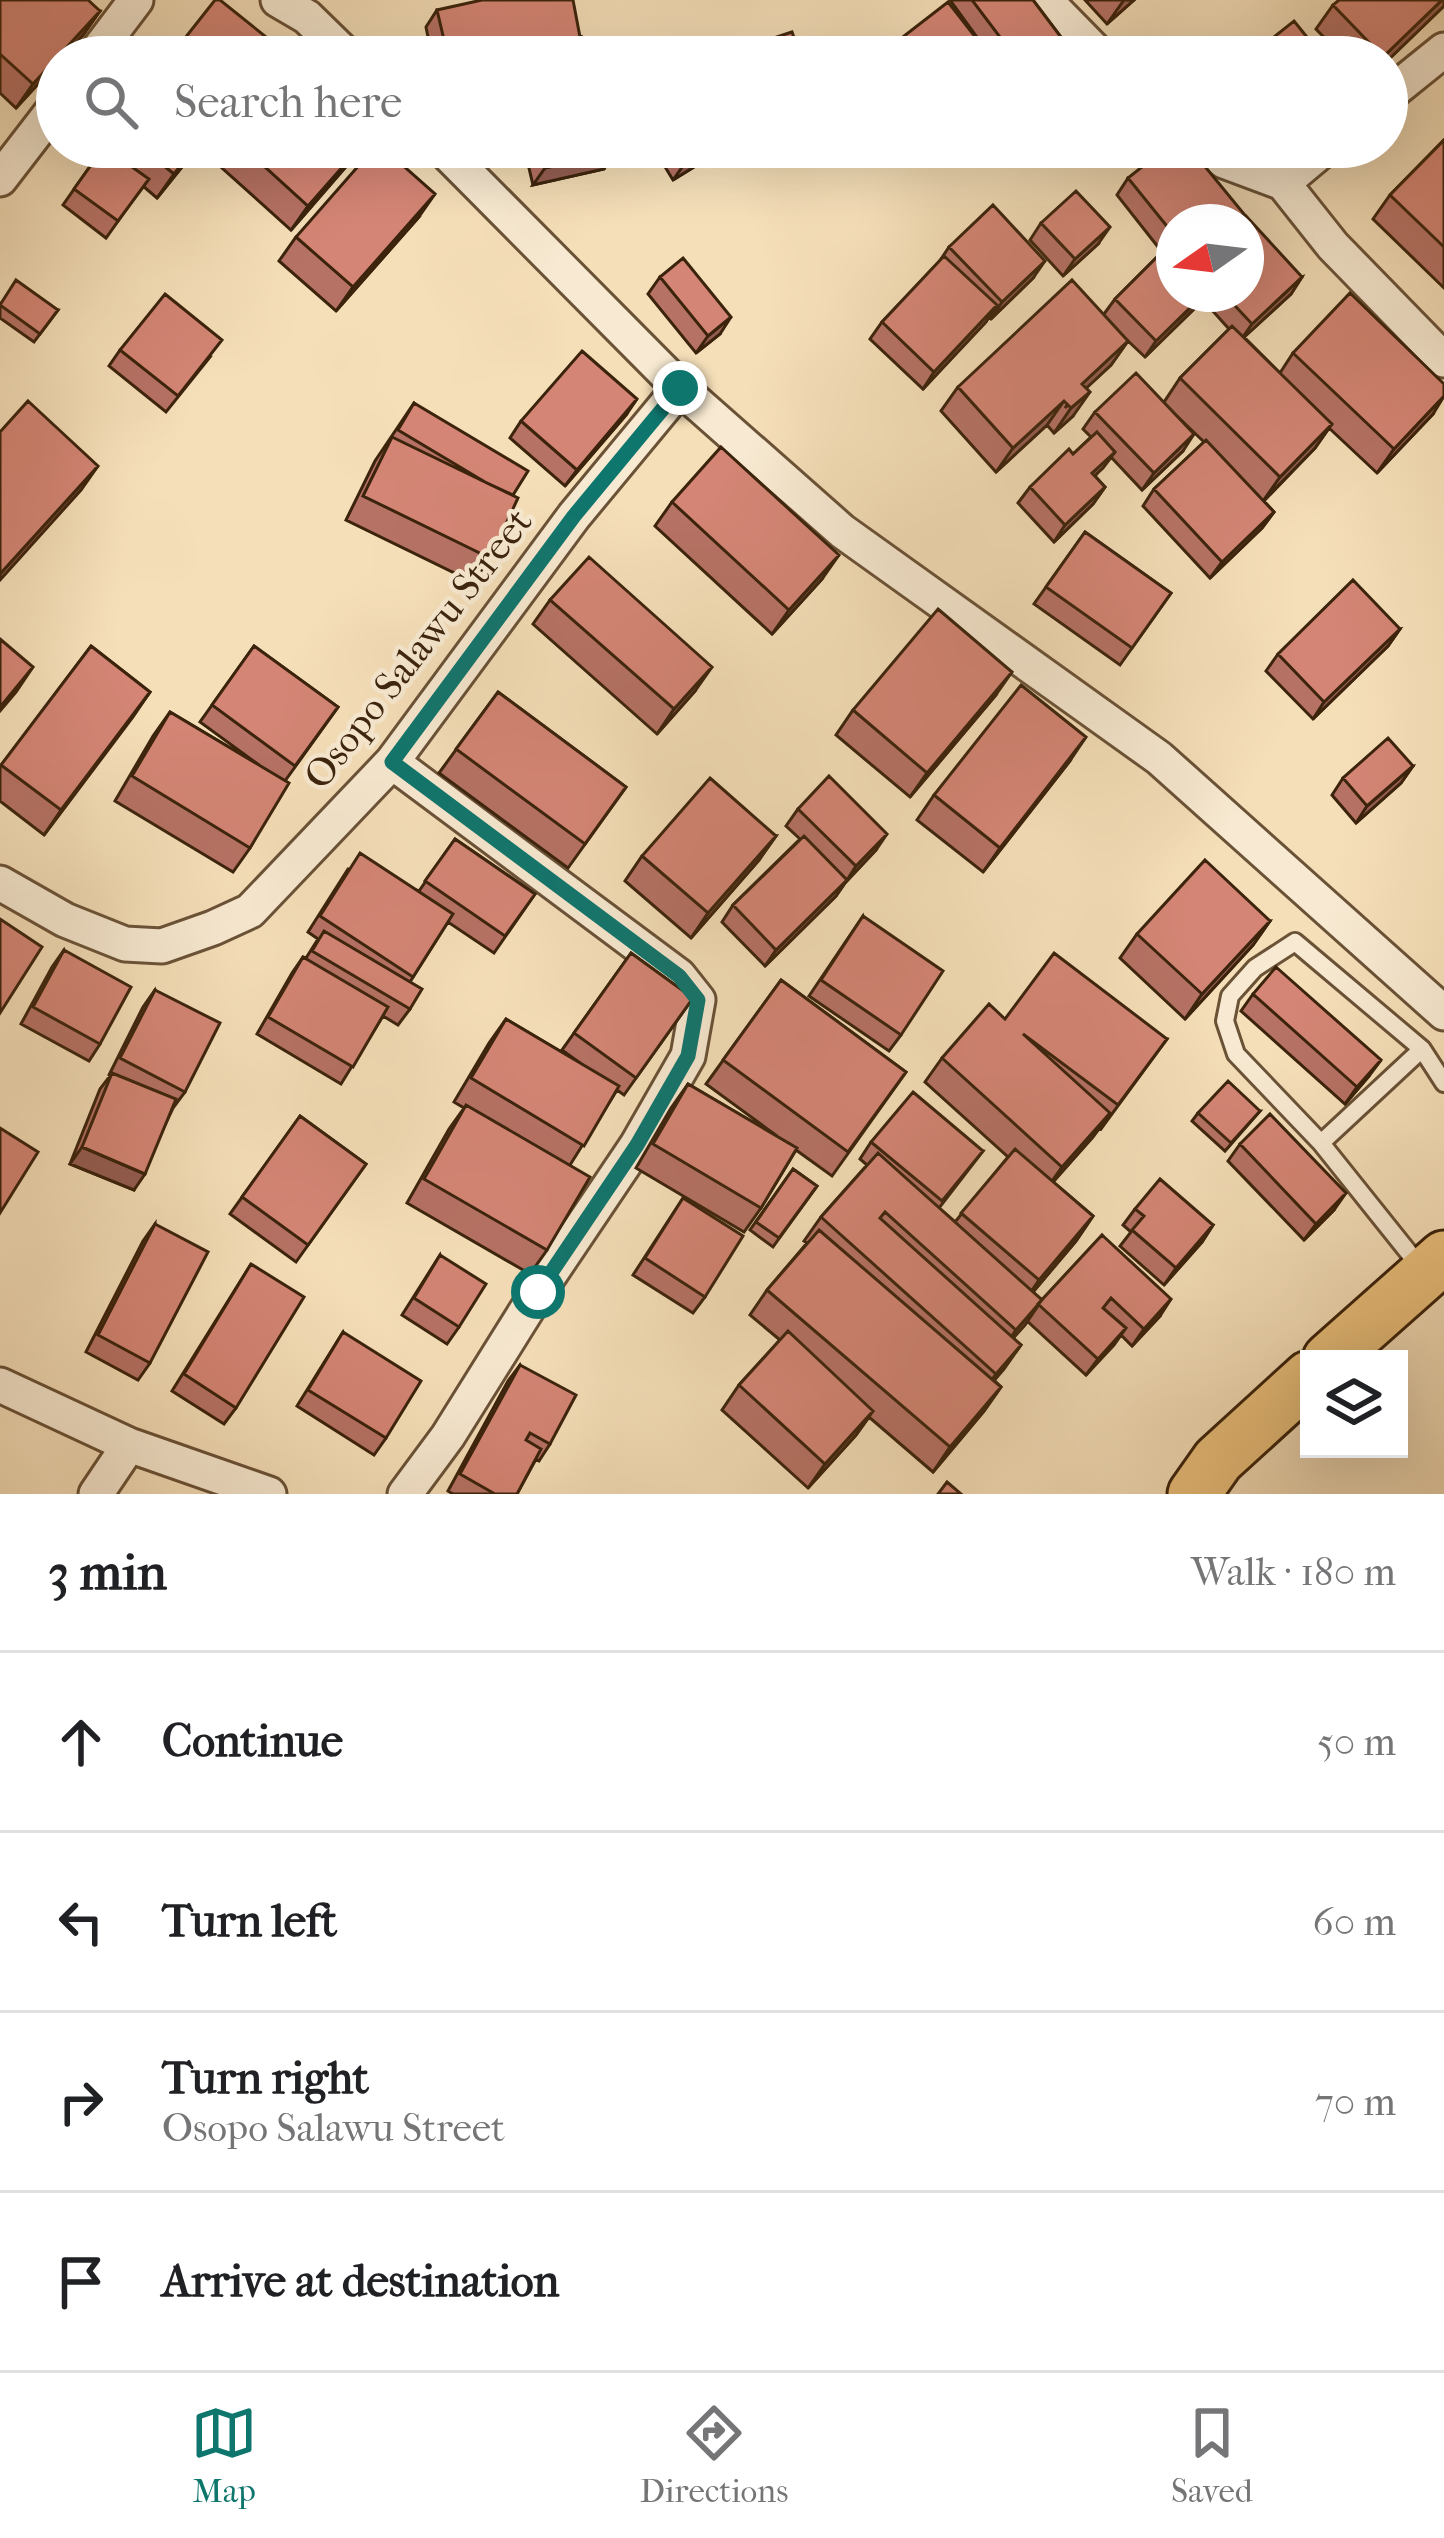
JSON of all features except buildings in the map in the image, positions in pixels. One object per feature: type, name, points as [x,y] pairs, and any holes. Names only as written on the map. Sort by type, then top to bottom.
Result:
[{"type":"main road","points":[[1339,1350],[1434,1264]]},
{"type":"main road","points":[[1194,1494],[1218,1460],[1300,1385]]},
{"type":"street","points":[[109,36],[136,0]]},
{"type":"street","points":[[278,0],[307,17],[326,36]]},
{"type":"street","points":[[1045,0],[1080,36]]},
{"type":"street","points":[[1408,79],[1444,50]]},
{"type":"street","points":[[0,179],[36,132]]},
{"type":"street","points":[[462,168],[680,388],[842,530],[1159,758],[1444,1013]]},
{"type":"street","points":[[1243,168],[1283,183],[1334,245],[1444,360]]},
{"type":"street","points":[[1283,183],[1301,168]]},
{"type":"street","name":"Osopo Salawu Street","points":[[0,883],[65,920],[125,944],[162,946],[250,911],[392,762],[574,516],[680,388]]},
{"type":"street","points":[[392,762],[679,976],[698,1000],[688,1056],[637,1145],[448,1436],[405,1494]]},
{"type":"street","points":[[0,1385],[129,1445],[269,1494]]},
{"type":"street","points":[[96,1494],[129,1445]]},
{"type":"lane","points":[[1434,1264],[1236,1054],[1225,1021],[1230,996],[1255,968],[1295,942],[1422,1049],[1444,1083]]},
{"type":"lane","points":[[1322,1143],[1422,1049]]},
{"type":"route","points":[[538,1292],[637,1145],[688,1056],[698,1000],[679,976],[392,762],[574,516],[680,388]]}]
